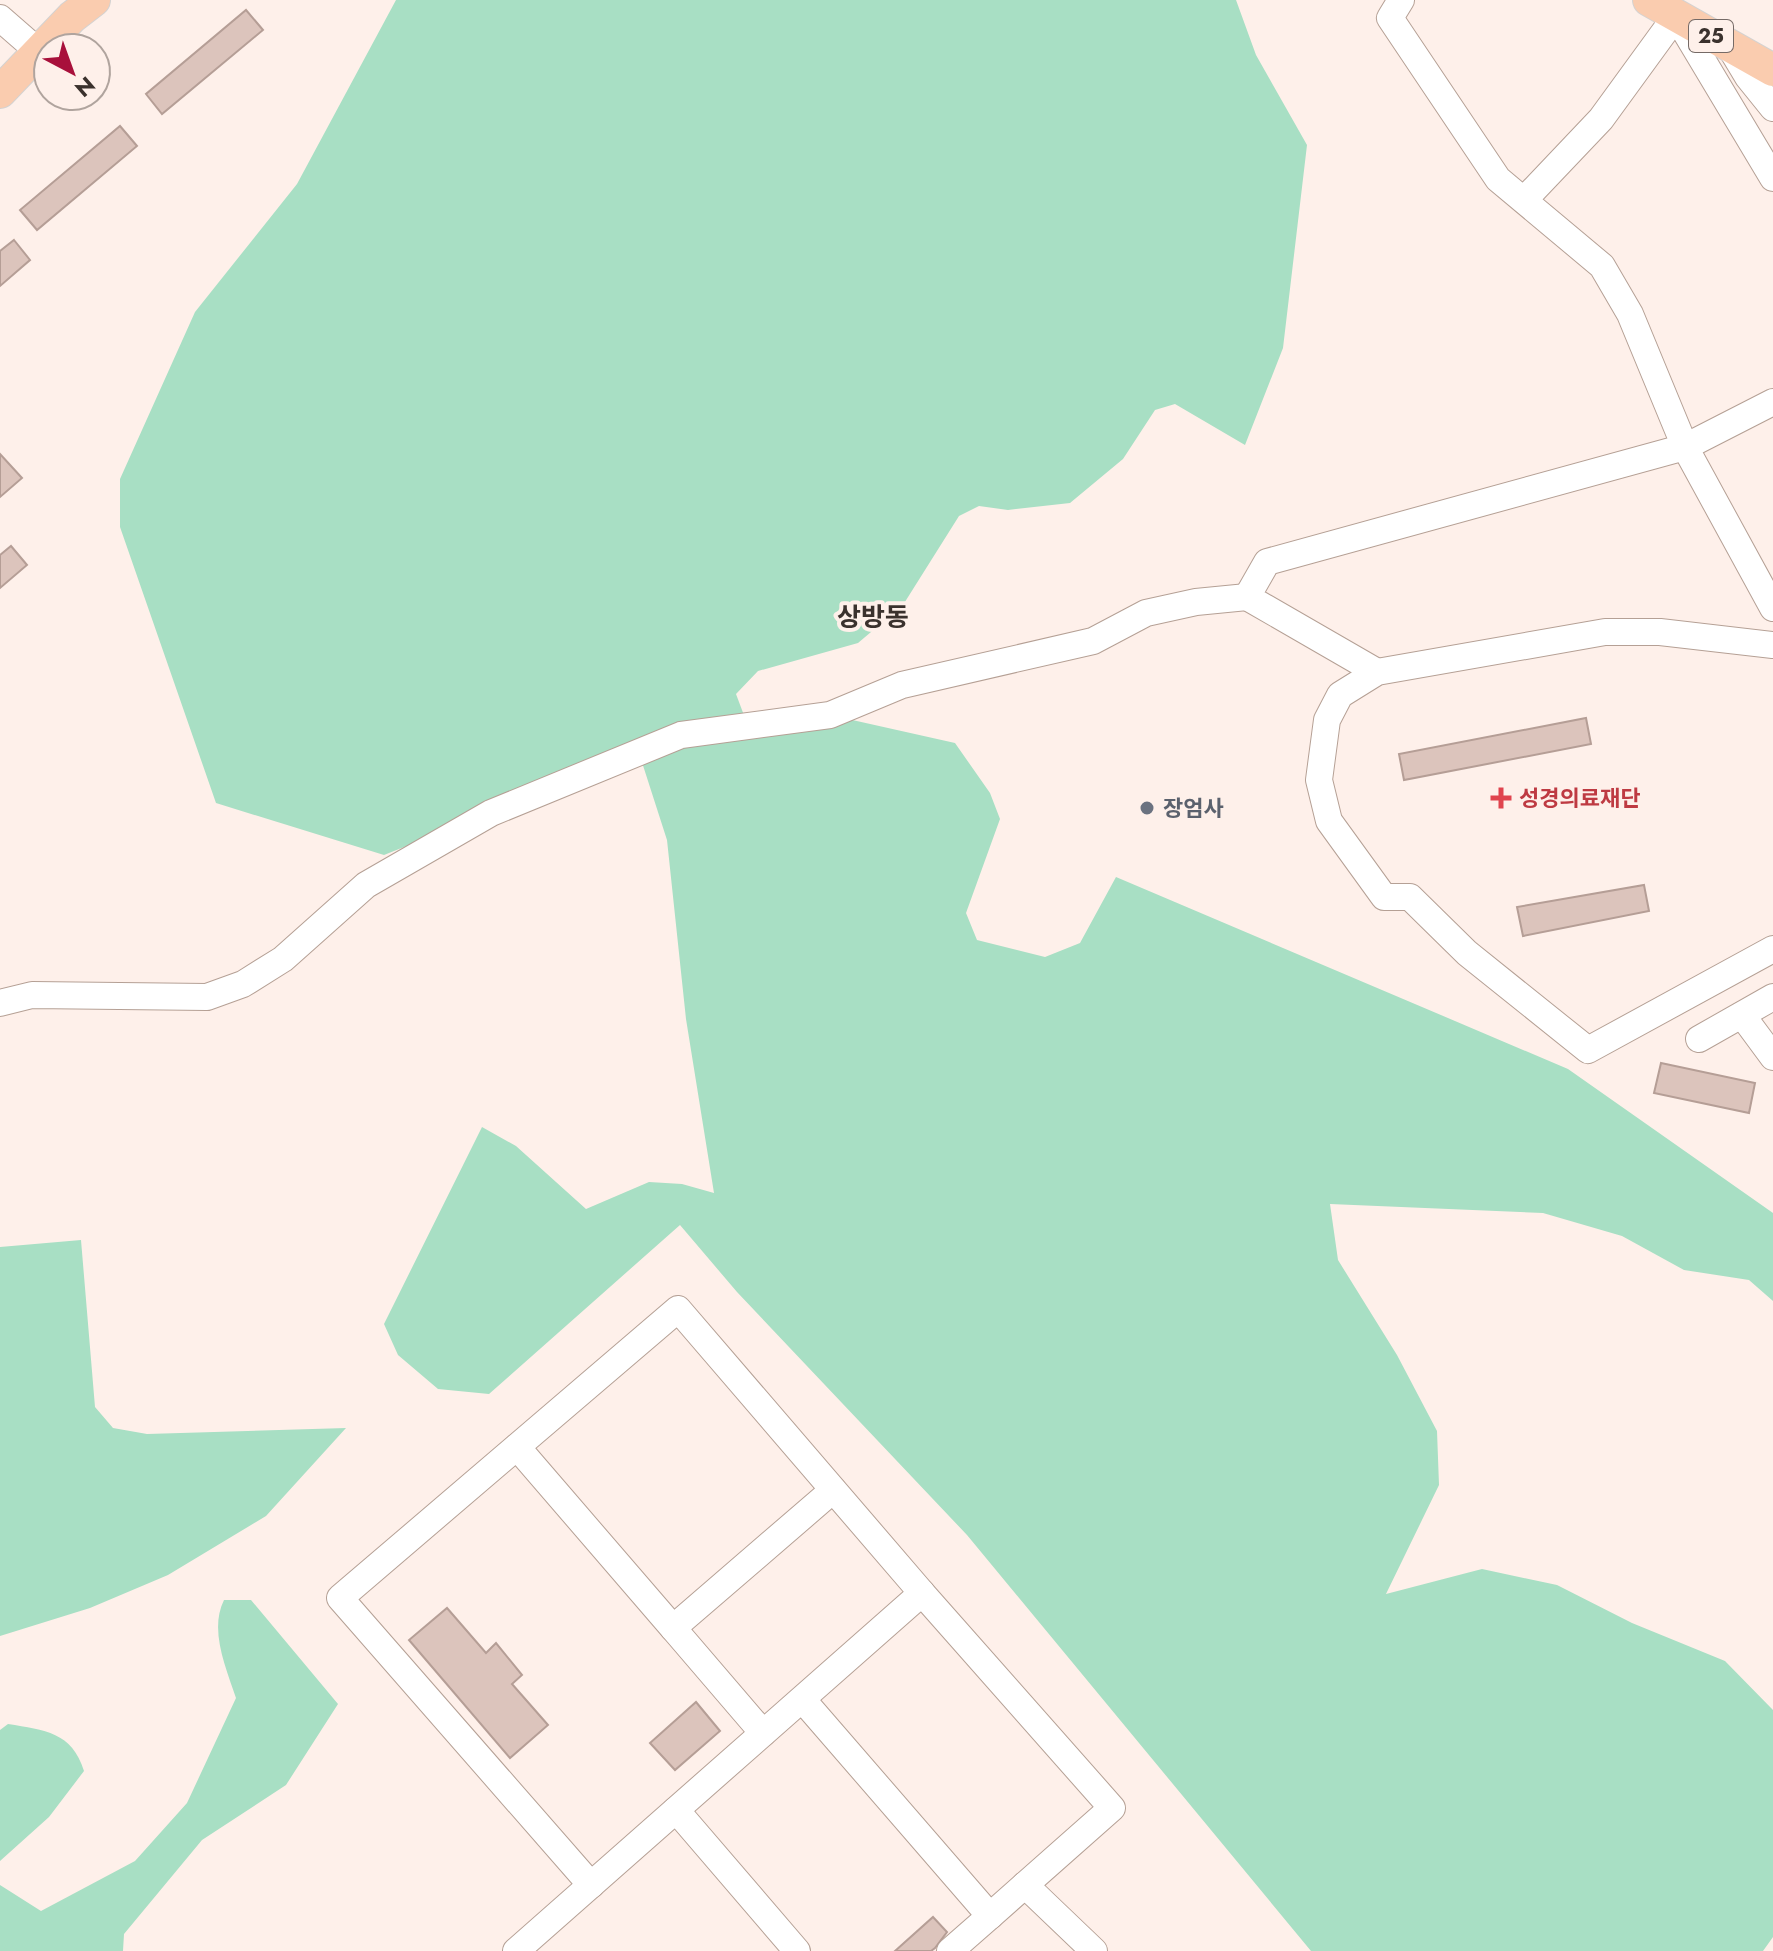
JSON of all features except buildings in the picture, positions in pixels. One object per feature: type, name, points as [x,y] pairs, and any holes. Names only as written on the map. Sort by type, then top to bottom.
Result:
[{"type":"main road","points":[[60,32],[94,0]]},
{"type":"main road","name":"25","points":[[1663,8],[1773,70]]},
{"type":"main road","points":[[0,92],[32,59]]},
{"type":"street","points":[[1401,0],[1390,18],[1498,179],[1602,266],[1630,314],[1685,447],[1773,608]]},
{"type":"street","points":[[1524,200],[1601,119],[1663,8],[1773,178]]},
{"type":"street","points":[[0,18],[32,46]]},
{"type":"street","points":[[1730,47],[1748,77],[1773,108]]},
{"type":"street","points":[[1247,597],[1267,562],[1685,447],[1773,402]]},
{"type":"street","points":[[0,1003],[32,995],[207,997],[243,984],[283,959],[366,885],[491,813],[681,735],[830,715],[902,685],[1093,641],[1146,613],[1196,602],[1247,597],[1377,672]]},
{"type":"street","points":[[1773,645],[1660,632],[1605,632],[1377,672],[1340,695],[1327,720],[1319,780],[1329,821],[1384,897],[1410,897],[1467,953],[1588,1050],[1773,949]]},
{"type":"street","points":[[1699,1039],[1773,997]]},
{"type":"street","points":[[1742,1015],[1773,1057]]},
{"type":"street","points":[[591,1885],[340,1598],[678,1309],[1112,1808],[950,1951]]},
{"type":"street","points":[[517,1447],[763,1733]]},
{"type":"street","points":[[673,1628],[833,1490]]},
{"type":"street","points":[[516,1951],[922,1593]]},
{"type":"street","points":[[802,1699],[990,1916]]},
{"type":"street","points":[[676,1810],[797,1951]]},
{"type":"street","points":[[1025,1885],[1094,1951]]},
{"type":"green space","points":[[396,0],[1236,0],[1256,55],[1307,145],[1283,348],[1245,445],[1175,404],[1155,410],[1123,459],[1070,503],[1008,510],[979,506],[959,516],[903,605],[858,643],[758,671],[736,694],[748,726],[830,715],[955,743],[990,793],[1000,819],[966,913],[977,940],[1045,957],[1080,943],[1116,877],[1568,1069],[1773,1213],[1773,1301],[1749,1280],[1684,1270],[1622,1236],[1543,1213],[1330,1204],[1338,1260],[1397,1355],[1437,1431],[1439,1485],[1386,1594],[1482,1569],[1557,1585],[1632,1623],[1725,1661],[1773,1710],[1773,1937],[1763,1951],[1311,1951],[967,1535],[737,1292],[680,1225],[489,1394],[438,1389],[398,1355],[384,1324],[482,1127],[516,1146],[586,1209],[649,1182],[682,1184],[714,1193],[686,1019],[667,840],[639,753],[384,855],[216,803],[120,527],[120,479],[195,312],[297,184]]},
{"type":"green space","points":[[81,1240],[95,1407],[113,1428],[147,1434],[346,1428],[266,1516],[168,1575],[90,1608],[0,1636],[0,1247]]},
{"type":"green space","points":[[224,1600],[251,1600],[338,1704],[286,1785],[202,1840],[124,1934],[123,1951],[0,1951],[0,1885],[41,1911],[135,1861],[187,1803],[236,1698],[219,1636],[218,1624]]},
{"type":"green space","points":[[8,1724],[55,1735],[72,1748],[84,1771],[49,1817],[0,1861],[0,1730]]},
{"type":"place","name":"성경의료재단","points":[[1501,798]]},
{"type":"place","name":"장엄사","points":[[1147,808]]},
{"type":"district","name":"상방동","points":[[873,617]]}]
